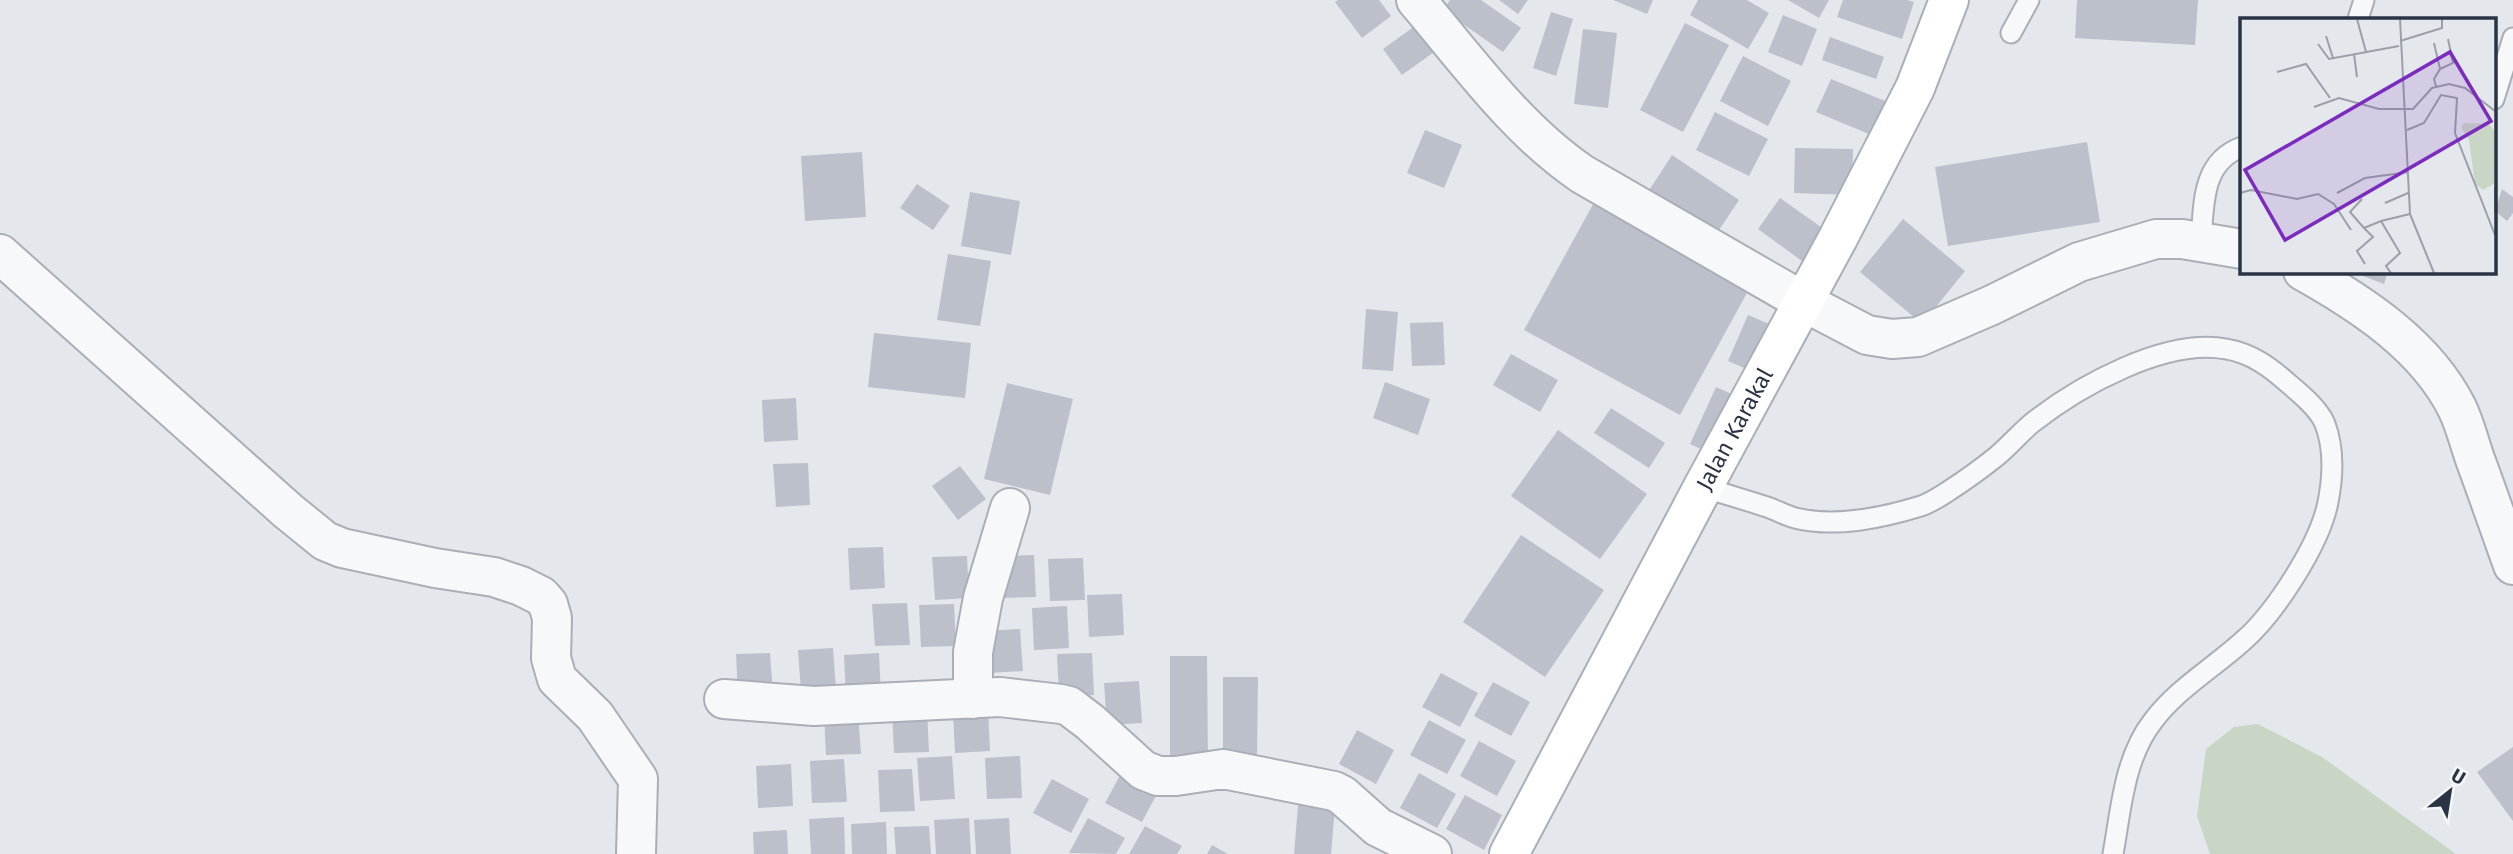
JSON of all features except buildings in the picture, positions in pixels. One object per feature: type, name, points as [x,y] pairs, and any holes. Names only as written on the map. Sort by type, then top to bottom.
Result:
[{"type":"main road","name":"Jalan Karakal","points":[[1509,854],[1916,88],[1949,0]]},
{"type":"street","points":[[1416,0],[1552,154],[1804,302],[1867,335],[1892,339],[1918,337],[1992,305],[2079,262],[2156,239],[2201,241],[2240,249]]},
{"type":"street","points":[[0,254],[288,512],[326,541],[354,551],[494,577],[541,596],[548,604],[552,618],[551,659],[557,679],[595,716],[638,779],[636,854]]},
{"type":"street","points":[[2307,273],[2336,289],[2403,340],[2437,375],[2458,409],[2513,565]]},
{"type":"street","points":[[973,699],[973,652],[980,612],[1010,508]]},
{"type":"street","points":[[724,699],[814,706],[1000,697],[1051,702],[1069,706],[1143,770],[1158,776],[1223,769],[1334,791],[1378,827],[1432,854]]},
{"type":"lane","points":[[2011,33],[2029,0]]},
{"type":"lane","points":[[2358,18],[2364,0]]},
{"type":"lane","points":[[2496,93],[2513,38]]},
{"type":"lane","points":[[2201,241],[2205,189],[2210,174],[2227,154],[2240,148]]},
{"type":"lane","points":[[1703,487],[1795,518],[1819,521],[1852,521],[1914,509],[1926,505],[1964,481],[1996,457],[2032,423],[2101,379],[2173,350],[2200,346],[2228,349],[2249,356],[2268,366],[2305,398],[2324,423],[2332,460],[2328,506],[2320,530],[2286,589],[2265,617],[2245,639],[2173,698],[2151,723],[2129,770],[2113,854]]},
{"type":"green space","points":[[2258,724],[2322,757],[2456,854],[2210,854],[2197,816],[2206,749],[2234,727]]}]
